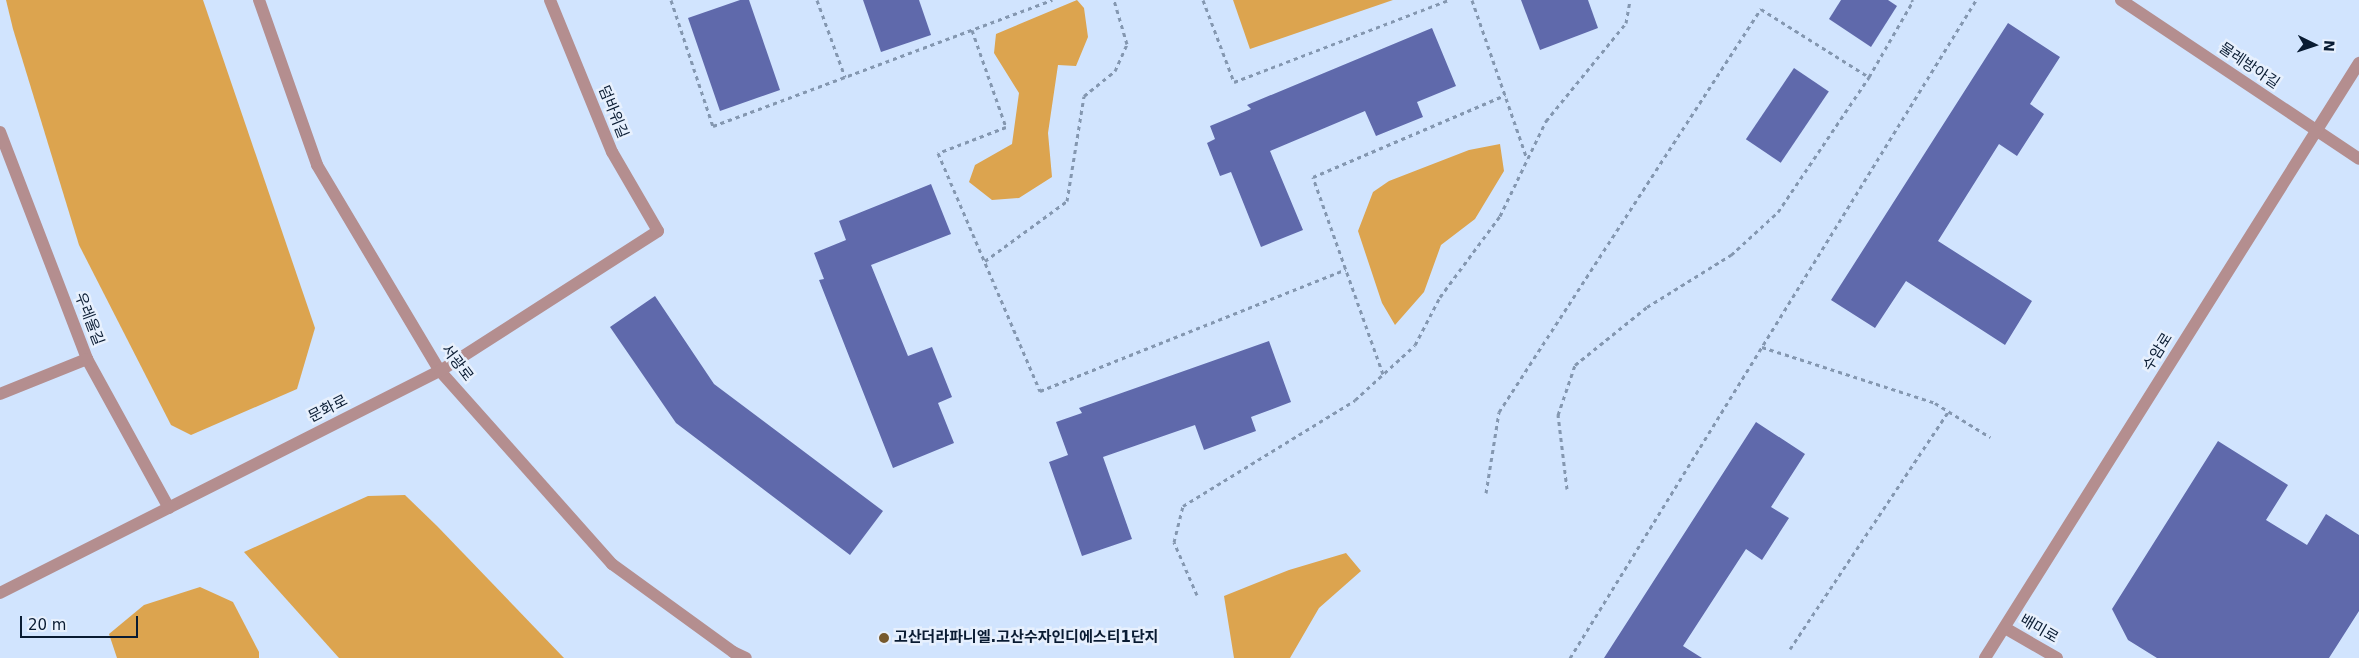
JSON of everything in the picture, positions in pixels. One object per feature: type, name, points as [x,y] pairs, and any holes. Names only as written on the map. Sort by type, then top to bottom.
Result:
[{"type":"street","name":"서광로","points":[[259,0],[317,165],[440,371],[612,564],[733,652],[746,658]]},
{"type":"street","name":"덤바위길","points":[[550,0],[612,152],[658,231]]},
{"type":"street","name":"물레방아길","points":[[2120,0],[2359,159]]},
{"type":"street","name":"수암로","points":[[1985,658],[2359,63]]},
{"type":"street","name":"우레울길","points":[[0,132],[87,360],[169,508]]},
{"type":"street","name":"문화로","points":[[0,593],[440,371],[658,231]]},
{"type":"street","points":[[0,394],[87,360]]},
{"type":"street","name":"배미로","points":[[2005,628],[2057,658]]},
{"type":"path","points":[[671,0],[713,126],[1052,0]]},
{"type":"path","points":[[817,0],[845,77]]},
{"type":"path","points":[[985,261],[1067,201],[1084,96],[1115,71],[1127,44],[1114,0]]},
{"type":"path","points":[[1203,0],[1234,82],[1448,0]]},
{"type":"path","points":[[1472,0],[1527,159]]},
{"type":"path","points":[[1197,596],[1174,542],[1182,506],[1355,400],[1415,345],[1440,297],[1500,216],[1546,121],[1626,23],[1630,0]]},
{"type":"path","points":[[1567,489],[1558,415],[1575,365],[1647,307],[1731,255],[1778,212],[1868,77],[1913,1],[1911,0]]},
{"type":"path","points":[[1570,658],[1976,0]]},
{"type":"path","points":[[1486,493],[1499,412],[1761,9],[1868,77]]},
{"type":"path","points":[[972,30],[1006,127],[938,152],[1040,392],[1346,268]]},
{"type":"path","points":[[1383,374],[1313,177],[1505,95]]},
{"type":"path","points":[[1762,347],[1935,403],[1990,437]]},
{"type":"path","points":[[1790,649],[1948,412]]},
{"type":"shaded area","points":[[6,0],[203,0],[315,328],[297,389],[191,435],[171,425],[79,245],[13,29]]},
{"type":"shaded area","points":[[1077,0],[1084,8],[1088,37],[1076,66],[1058,65],[1048,133],[1052,177],[1019,198],[992,200],[969,182],[975,165],[1012,144],[1019,93],[994,53],[996,34]]},
{"type":"shaded area","points":[[1233,0],[1393,0],[1250,49]]},
{"type":"shaded area","points":[[1500,144],[1504,171],[1475,219],[1441,245],[1424,292],[1395,325],[1382,303],[1358,231],[1373,192],[1389,181],[1469,150]]},
{"type":"shaded area","points":[[405,495],[564,658],[339,658],[244,552],[368,496]]},
{"type":"shaded area","points":[[1346,553],[1361,571],[1319,608],[1290,658],[1234,658],[1224,596],[1289,570]]},
{"type":"shaded area","points":[[200,587],[233,602],[259,652],[259,658],[117,658],[109,634],[144,605]]},
{"type":"building","points":[[740,0],[749,0],[780,90],[720,111],[688,18]]},
{"type":"building","points":[[863,0],[919,0],[931,35],[881,52]]},
{"type":"building","points":[[1521,0],[1588,0],[1598,28],[1540,50]]},
{"type":"building","points":[[1841,0],[1888,0],[1897,6],[1871,47],[1829,19]]},
{"type":"building","points":[[2008,23],[2060,57],[2030,104],[2044,114],[2017,156],[1999,144],[1938,241],[2032,301],[2005,345],[1906,281],[1875,328],[1831,300]]},
{"type":"building","points":[[1432,28],[1456,86],[1417,102],[1423,117],[1376,136],[1365,111],[1270,151],[1303,230],[1261,247],[1231,172],[1220,176],[1207,143],[1215,139],[1210,126],[1251,109],[1247,105]]},
{"type":"building","points":[[1794,68],[1829,91],[1781,163],[1746,139]]},
{"type":"building","points":[[931,184],[951,234],[871,265],[908,356],[932,347],[952,397],[938,403],[954,443],[893,468],[819,280],[824,279],[814,253],[846,240],[839,221]]},
{"type":"building","points":[[655,296],[714,384],[883,511],[850,555],[676,423],[610,327]]},
{"type":"building","points":[[1269,341],[1291,402],[1251,417],[1256,431],[1204,450],[1195,425],[1103,457],[1132,539],[1082,556],[1049,462],[1068,455],[1056,422],[1082,413],[1079,408]]},
{"type":"building","points":[[1756,422],[1805,454],[1771,507],[1789,518],[1762,560],[1746,549],[1683,646],[1702,658],[1604,658]]},
{"type":"building","points":[[2218,441],[2288,485],[2266,520],[2307,545],[2326,514],[2359,535],[2359,611],[2329,658],[2157,658],[2128,640],[2112,609]]},
{"type":"place","name":"고산더라파니엘.고산수자인디에스티1단지","points":[[884,638]]}]
